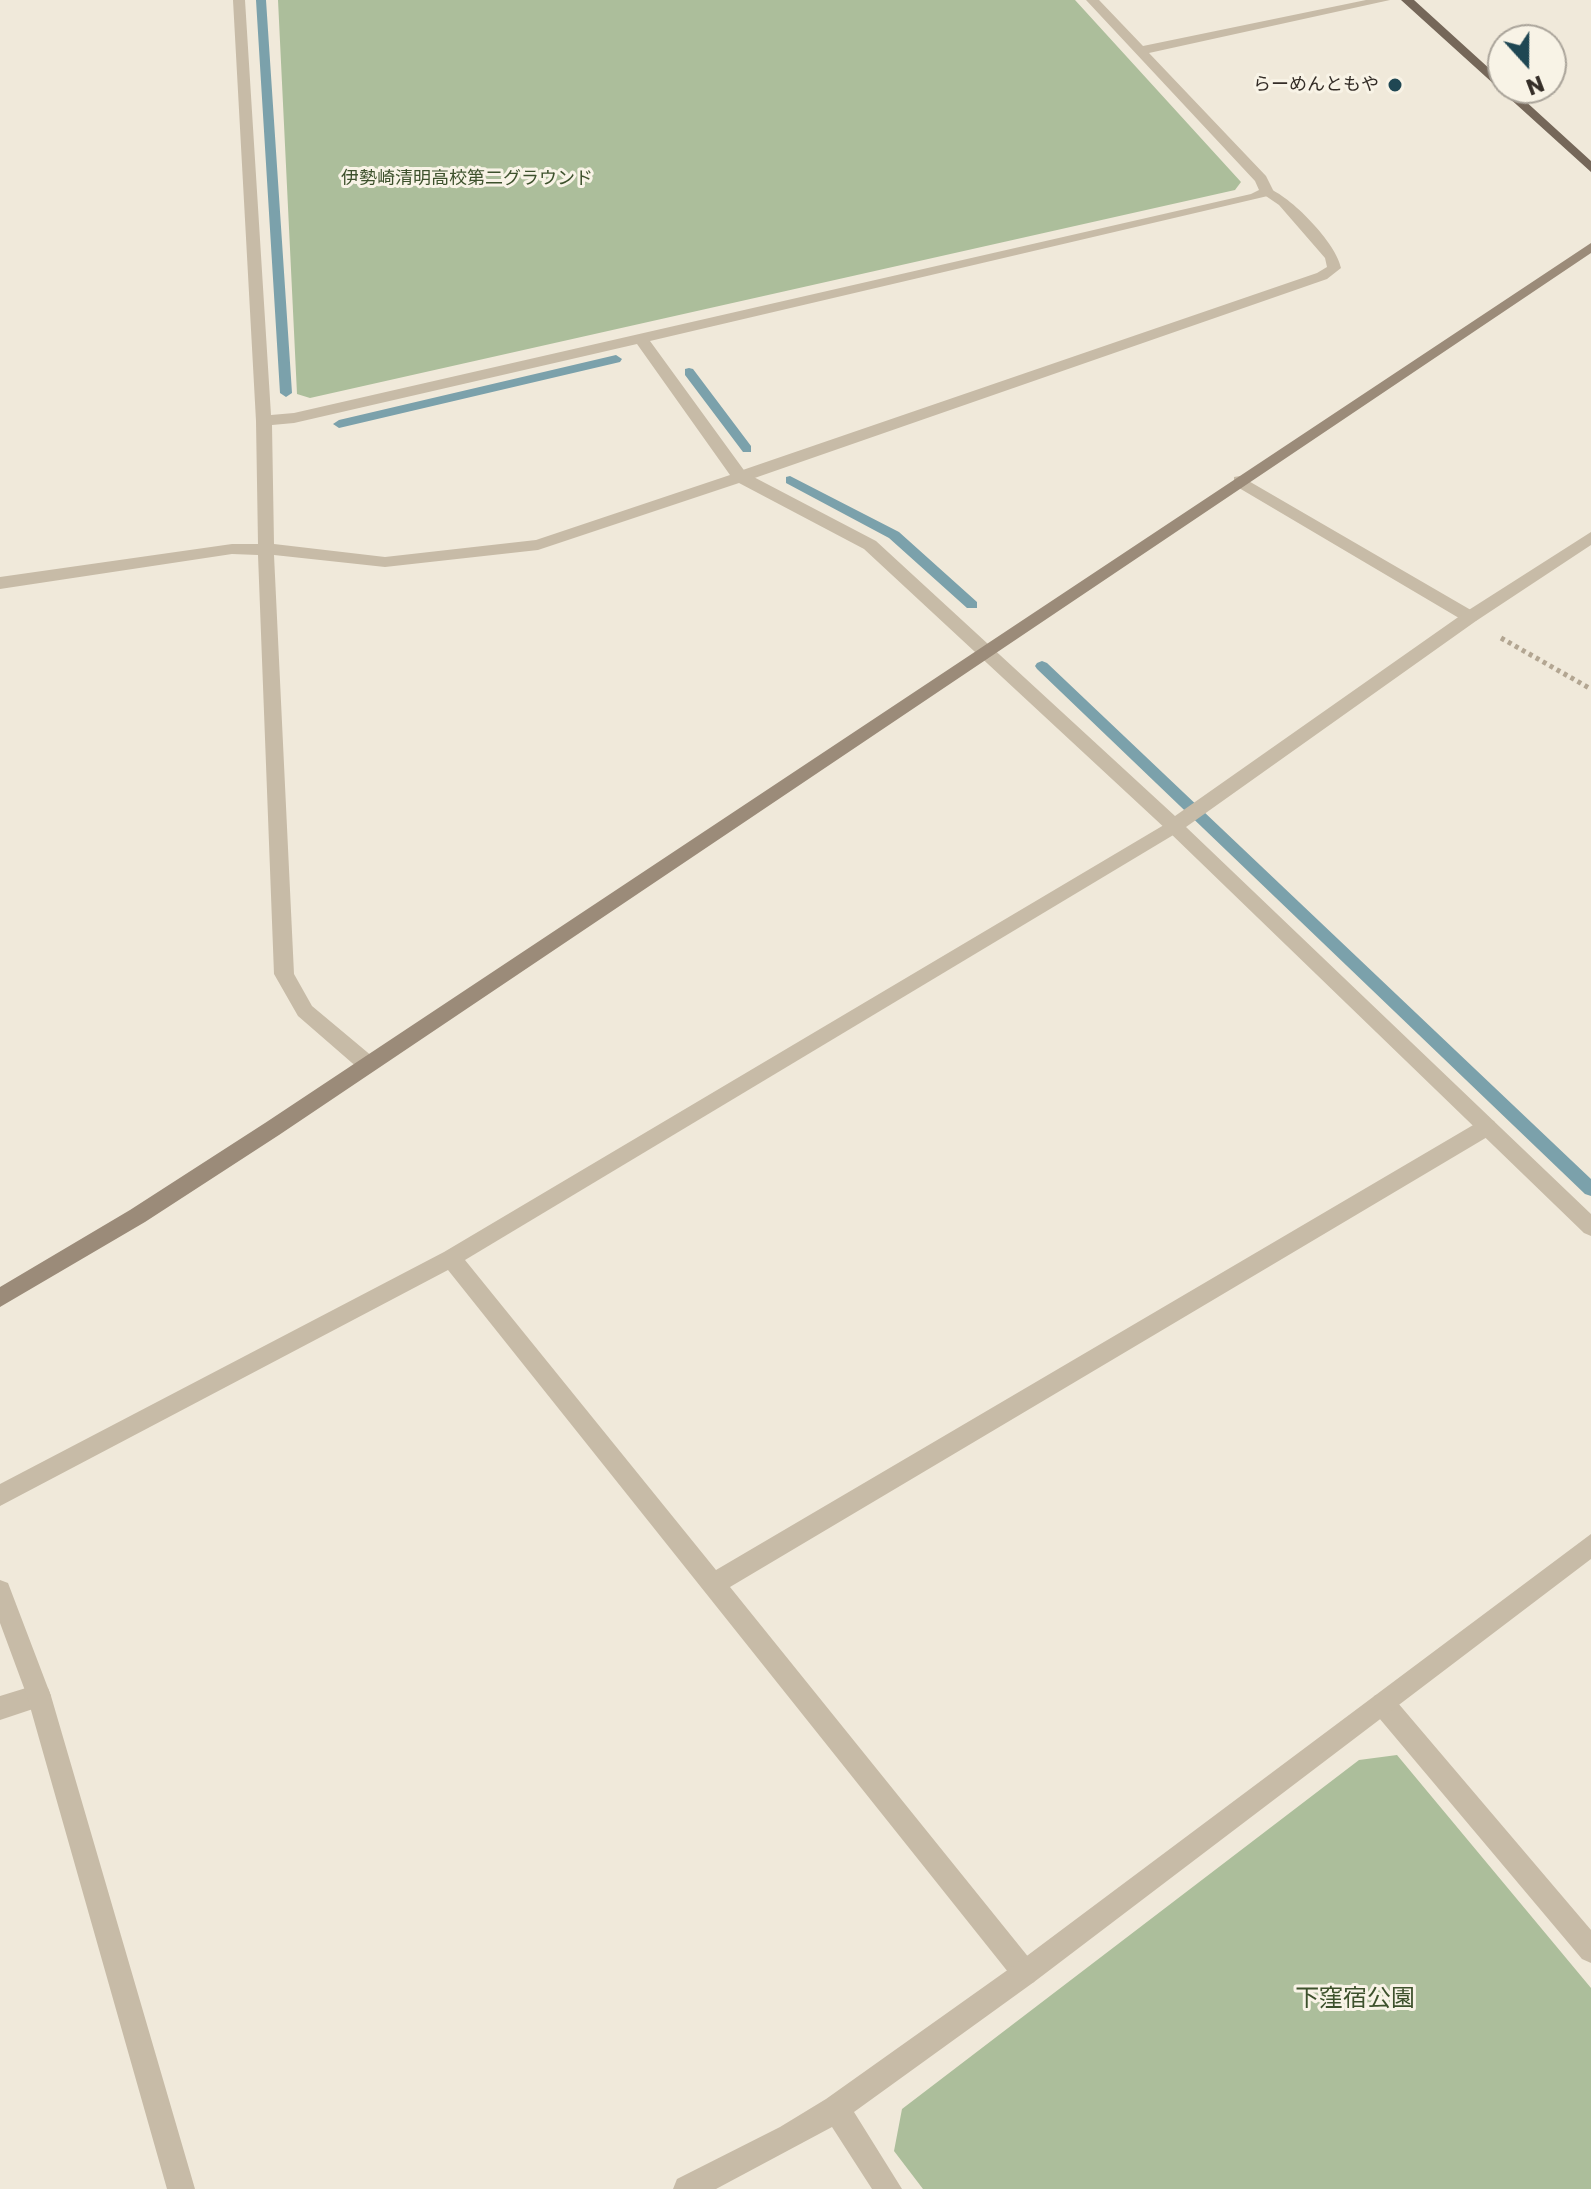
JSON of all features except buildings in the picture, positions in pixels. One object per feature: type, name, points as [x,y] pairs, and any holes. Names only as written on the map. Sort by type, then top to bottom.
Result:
[{"type":"main road","points":[[1407,0],[1591,168]]},
{"type":"street","points":[[239,0],[264,421],[266,549],[284,974],[305,1011],[366,1063]]},
{"type":"street","points":[[0,583],[232,549],[299,550],[385,562],[538,545],[1322,276],[1334,268],[1332,257],[1284,202],[1267,192],[1261,179],[1092,0]]},
{"type":"street","points":[[1139,51],[1384,0]]},
{"type":"street","points":[[264,421],[294,418],[1240,201],[1267,192]]},
{"type":"street","points":[[0,1298],[72,1258],[987,653],[1591,247]]},
{"type":"street","points":[[640,338],[740,477],[870,545],[1174,826],[1591,1227]]},
{"type":"street","points":[[1240,481],[1470,617]]},
{"type":"street","points":[[0,1496],[451,1258],[1174,826],[1470,617],[1591,537]]},
{"type":"street","points":[[712,1585],[1487,1127]]},
{"type":"street","points":[[451,1258],[1025,1973]]},
{"type":"street","points":[[687,2189],[790,2137],[836,2109],[1025,1973],[1591,1545]]},
{"type":"street","points":[[0,1591],[39,1696],[181,2189]]},
{"type":"street","points":[[0,1708],[39,1696]]},
{"type":"street","points":[[1383,1704],[1591,1950]]},
{"type":"street","points":[[836,2109],[888,2189]]},
{"type":"path","points":[[1470,617],[1591,689]]},
{"type":"green space","name":"伊勢崎清明高校第二グラウンド","points":[[278,0],[1075,0],[1241,182],[1235,190],[310,398],[297,394]]},
{"type":"green space","name":"下窪宿公園","points":[[1397,1755],[1591,1988],[1591,2189],[923,2189],[894,2151],[902,2109],[1359,1760]]},
{"type":"waterway","points":[[261,0],[286,393]]},
{"type":"waterway","points":[[339,424],[616,359]]},
{"type":"waterway","points":[[689,372],[747,449]]},
{"type":"waterway","points":[[790,480],[894,535],[972,605]]},
{"type":"waterway","points":[[1042,666],[1591,1189]]},
{"type":"place","name":"らーめんともや","points":[[1395,85]]}]
